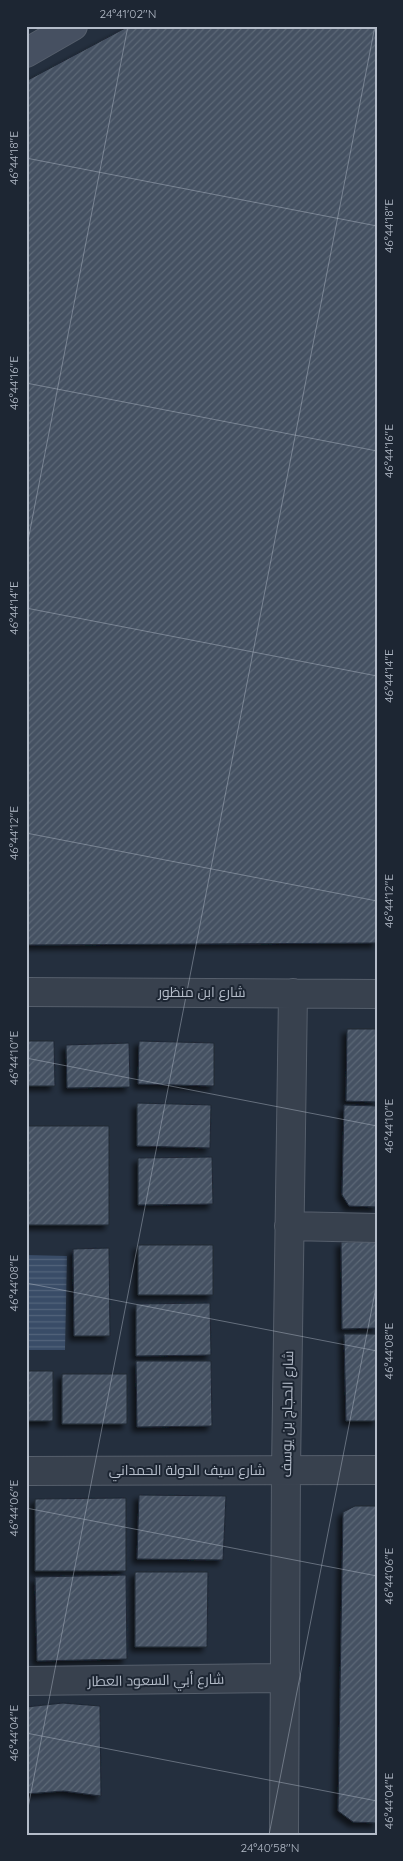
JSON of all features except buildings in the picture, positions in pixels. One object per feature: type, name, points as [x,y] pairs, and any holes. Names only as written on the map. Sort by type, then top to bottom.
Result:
[{"type":"main road","points":[[26,53],[73,26]]},
{"type":"street","name":"شارع ابن منظور","points":[[26,992],[377,994]]},
{"type":"street","name":"شارع الحجاج بن يوسف","points":[[284,1835],[286,1470],[293,993]]},
{"type":"street","points":[[289,1226],[377,1228]]},
{"type":"street","name":"شارع سيف الدولة الحمداني","points":[[26,1470],[377,1470]]},
{"type":"street","name":"شارع أبي السعود العطار","points":[[26,1681],[286,1678]]},
{"type":"water","points":[[26,1255],[67,1256],[65,1350],[26,1350]]}]
